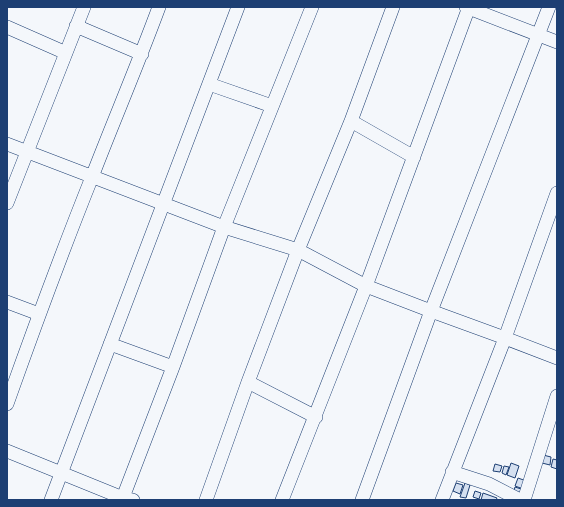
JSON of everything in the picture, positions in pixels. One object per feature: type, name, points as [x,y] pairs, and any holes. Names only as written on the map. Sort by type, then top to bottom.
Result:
[{"type":"street","points":[[7,203],[84,7]]},
{"type":"street","points":[[7,404],[39,314],[92,176],[142,54],[159,7]]},
{"type":"street","points":[[51,500],[238,7]]},
{"type":"street","points":[[7,451],[126,499],[224,227],[312,7]]},
{"type":"street","points":[[206,500],[248,382],[298,250],[351,121],[393,7]]},
{"type":"street","points":[[282,500],[316,417],[366,286],[468,7],[557,42]]},
{"type":"street","points":[[362,500],[431,311],[549,7]]},
{"type":"street","points":[[76,26],[142,54]]},
{"type":"street","points":[[7,27],[66,52]]},
{"type":"street","points":[[208,84],[272,106]]},
{"type":"street","points":[[351,121],[414,157]]},
{"type":"street","points":[[7,144],[224,227],[298,250],[366,286],[557,358]]},
{"type":"street","points":[[442,500],[554,210],[557,193]]},
{"type":"street","points":[[7,302],[39,314]]},
{"type":"street","points":[[110,344],[173,367]]},
{"type":"street","points":[[248,382],[316,417]]},
{"type":"street","points":[[524,500],[557,396]]},
{"type":"street","points":[[452,472],[489,484],[520,500]]},
{"type":"building","points":[[543,455],[551,457],[550,465],[542,463]]},
{"type":"building","points":[[553,459],[557,460],[557,469],[551,467]]},
{"type":"building","points":[[511,463],[519,466],[515,478],[507,475]]},
{"type":"building","points":[[495,464],[502,466],[500,472],[493,471]]},
{"type":"building","points":[[504,466],[509,467],[506,475],[502,473]]},
{"type":"building","points":[[518,478],[529,482],[526,490],[515,486]]},
{"type":"building","points":[[456,483],[463,485],[460,494],[453,491]]},
{"type":"building","points":[[465,483],[470,485],[466,498],[460,497]]},
{"type":"building","points":[[515,487],[527,491],[513,494]]},
{"type":"building","points":[[475,491],[481,493],[479,499],[473,497]]},
{"type":"building","points":[[483,493],[497,498],[496,500],[481,500]]}]
